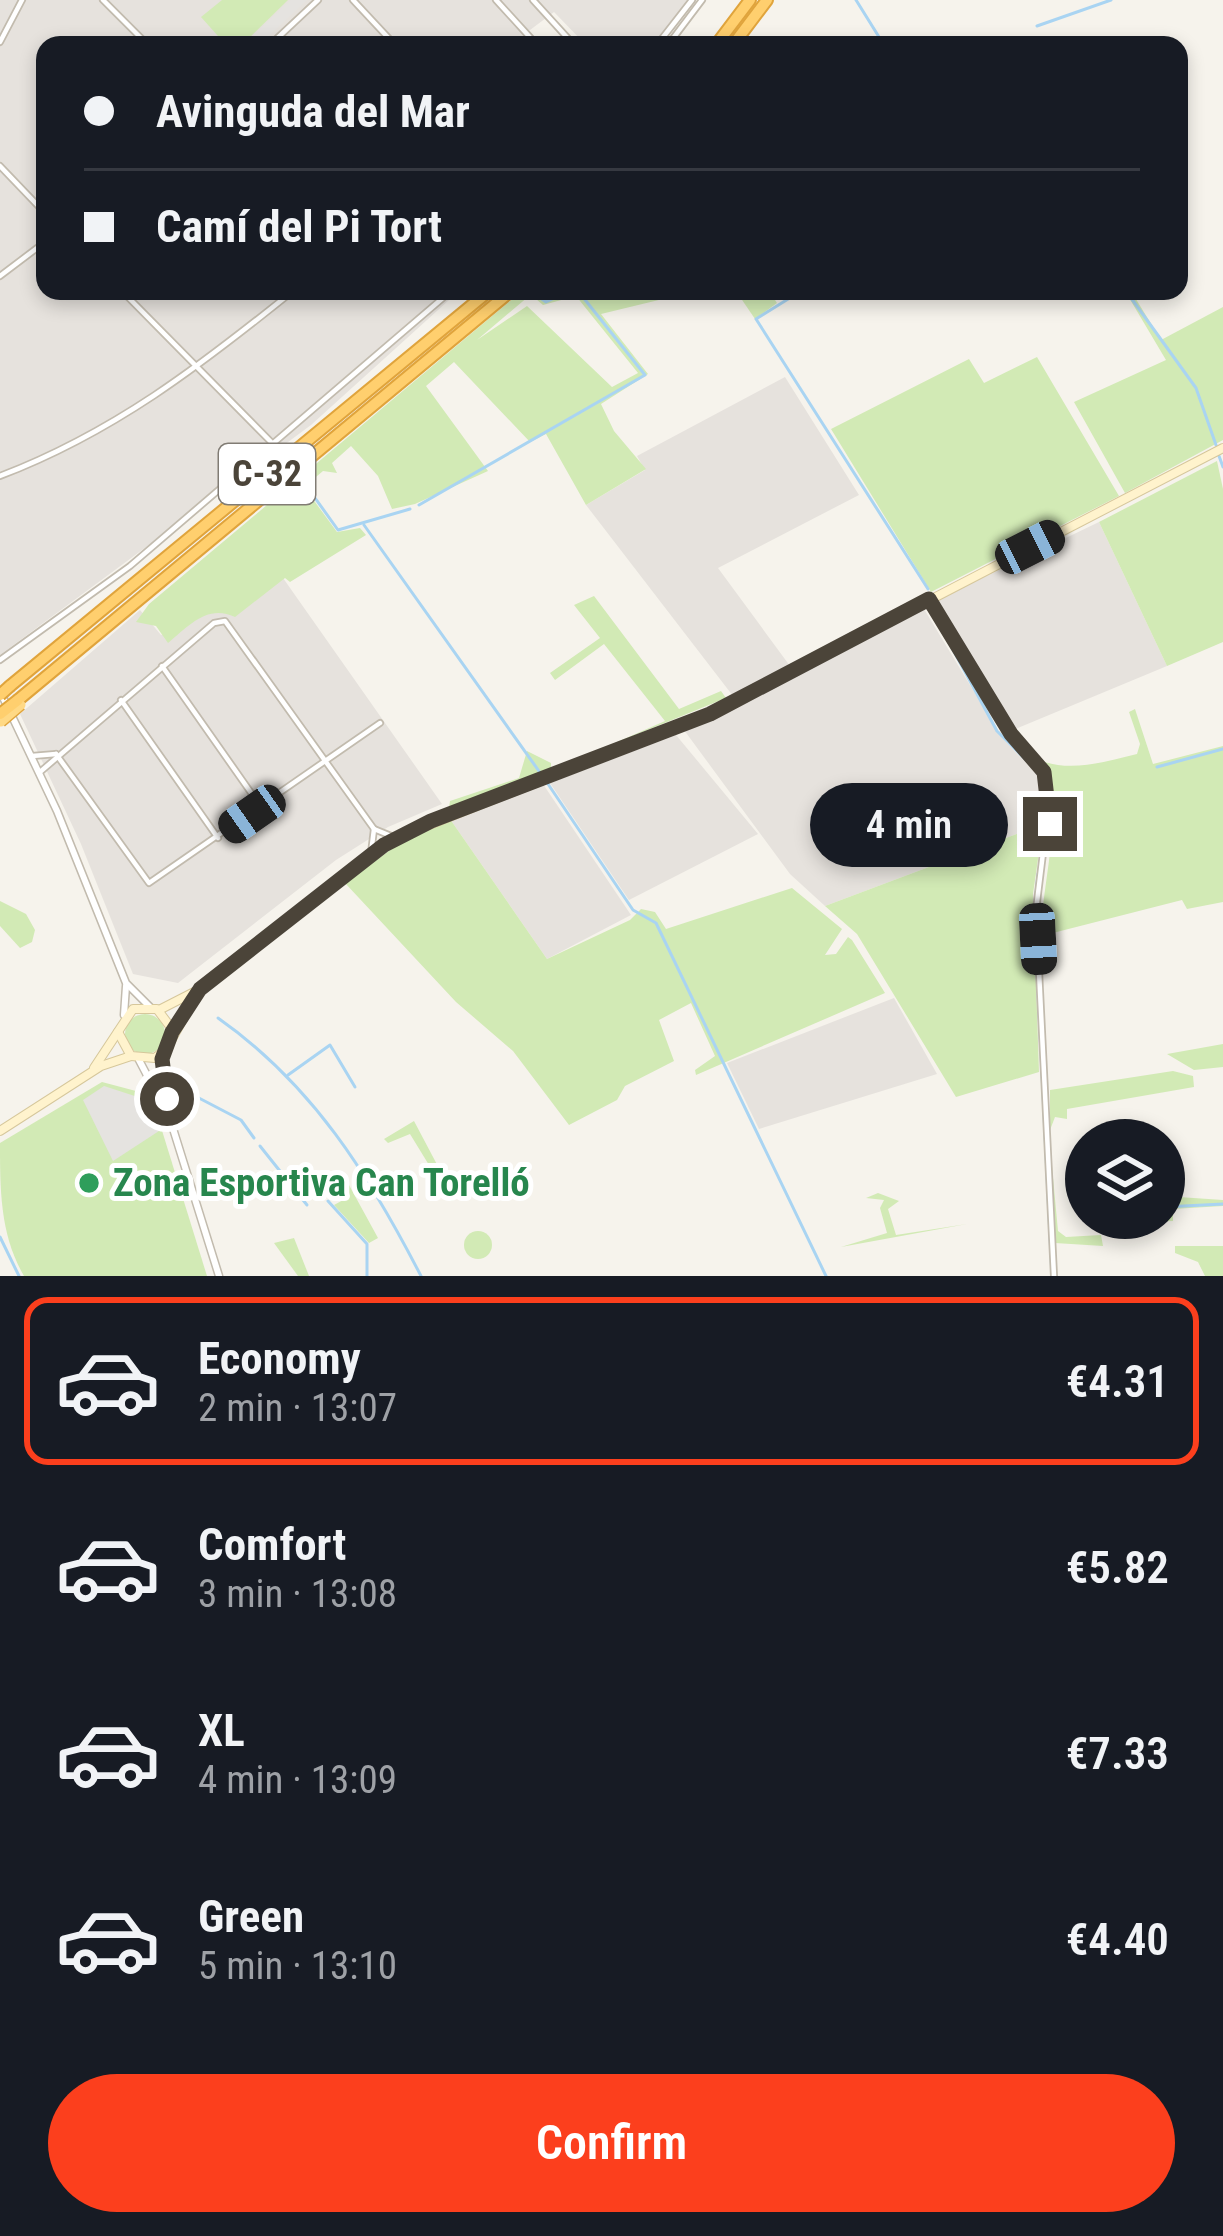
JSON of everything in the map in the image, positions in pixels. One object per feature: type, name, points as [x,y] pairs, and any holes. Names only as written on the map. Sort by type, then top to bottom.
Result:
[{"type":"highway","points":[[723,36],[750,0]]},
{"type":"highway","points":[[740,36],[767,0]]},
{"type":"highway","name":"C-32","points":[[3,691],[478,300]]},
{"type":"highway","name":"C-32","points":[[5,718],[500,300]]},
{"type":"main road","points":[[89,1074],[124,1016],[200,989],[396,838],[694,722],[1223,448]]},
{"type":"main road","points":[[0,1130],[89,1074],[164,1052],[200,989]]},
{"type":"main road","points":[[155,1008],[172,1032]]},
{"type":"main road","points":[[118,1032],[135,1058]]},
{"type":"street","points":[[0,42],[22,0]]},
{"type":"street","points":[[103,0],[139,36]]},
{"type":"street","points":[[279,36],[318,0]]},
{"type":"street","points":[[353,0],[387,36]]},
{"type":"street","points":[[496,0],[528,36]]},
{"type":"street","points":[[533,0],[566,36]]},
{"type":"street","points":[[664,36],[692,0]]},
{"type":"street","points":[[675,36],[702,0]]},
{"type":"street","points":[[0,23],[10,20]]},
{"type":"street","points":[[0,166],[36,204]]},
{"type":"street","points":[[0,276],[36,249]]},
{"type":"street","points":[[131,300],[273,444]]},
{"type":"street","points":[[0,476],[95,436],[197,369],[282,300]]},
{"type":"street","points":[[0,660],[130,566],[441,300]]},
{"type":"street","points":[[929,599],[1011,734],[1044,772],[1050,796],[1036,910],[1054,1276]]},
{"type":"street","points":[[40,772],[221,620],[231,625],[374,829],[396,838]]},
{"type":"street","points":[[162,666],[261,807]]},
{"type":"street","points":[[3,691],[5,718],[40,772],[126,982],[124,1016]]},
{"type":"street","points":[[121,700],[218,838]]},
{"type":"street","points":[[56,754],[148,883],[380,723]]},
{"type":"street","points":[[32,756],[56,754]]},
{"type":"street","points":[[371,854],[374,829]]},
{"type":"street","points":[[126,982],[155,1008]]},
{"type":"street","points":[[164,1052],[170,1119],[219,1276]]},
{"type":"street","points":[[135,1058],[170,1119]]},
{"type":"shaded area","points":[[0,0],[688,0],[660,36],[577,36],[554,12],[526,33],[529,36],[36,36],[36,300],[449,300],[311,425],[0,655]]},
{"type":"shaded area","points":[[291,0],[307,0],[269,36],[253,36]]},
{"type":"shaded area","points":[[785,377],[859,495],[718,568],[790,666],[733,696],[586,505],[645,470],[637,456]]},
{"type":"shaded area","points":[[1099,522],[1167,666],[1013,730],[935,601]]},
{"type":"shaded area","points":[[283,578],[442,804],[388,827],[336,860],[178,983],[133,974],[81,844],[20,714],[140,610],[161,635],[206,613],[238,613]]},
{"type":"shaded area","points":[[924,609],[1002,738],[1039,776],[1043,824],[825,906],[790,874],[684,730]]},
{"type":"shaded area","points":[[676,735],[758,834],[629,900],[550,783]]},
{"type":"shaded area","points":[[543,784],[631,915],[547,959],[450,819]]},
{"type":"shaded area","points":[[894,998],[937,1074],[759,1129],[727,1063]]},
{"type":"shaded area","points":[[104,1086],[150,1101],[159,1131],[113,1161],[83,1100]]},
{"type":"green space","points":[[222,0],[288,0],[251,36],[218,36],[201,17]]},
{"type":"green space","points":[[511,300],[524,300],[477,340],[527,306],[612,387],[638,373],[579,300],[659,300],[601,314],[648,374],[601,404],[614,431],[646,469],[586,505],[546,434],[530,442],[454,362],[426,386],[488,471],[415,504],[392,509],[378,476],[351,446],[332,463],[337,473],[323,471],[304,487],[337,532],[360,528],[366,535],[290,582],[285,578],[235,617],[207,615],[168,643],[156,626],[136,622],[149,604]]},
{"type":"green space","points":[[742,300],[775,300],[777,303],[755,319]]},
{"type":"green space","points":[[1130,300],[1137,300],[1161,340],[1223,307],[1223,440],[1125,493],[1074,402],[1166,360]]},
{"type":"green space","points":[[1037,357],[1119,496],[931,592],[831,429],[969,359],[984,383]]},
{"type":"green space","points":[[1217,461],[1223,489],[1223,642],[1167,666],[1099,522]]},
{"type":"green space","points":[[594,596],[679,709],[721,691],[726,698],[608,746],[665,721],[604,644],[555,680],[550,673],[600,638],[574,605]]},
{"type":"green space","points":[[1135,709],[1153,764],[1223,746],[1223,902],[1187,909],[1182,900],[1041,936],[1052,826],[1042,761],[1077,766],[1137,754],[1140,744],[1129,712]]},
{"type":"green space","points":[[527,751],[551,763],[551,771],[449,808],[450,801],[519,778]]},
{"type":"green space","points":[[450,819],[547,959],[630,920],[641,909],[655,912],[666,929],[792,888],[842,929],[825,955],[836,954],[848,937],[885,993],[696,1075],[695,1070],[715,1056],[691,1003],[659,1020],[674,1061],[625,1086],[617,1100],[569,1125],[513,1051],[456,1002],[345,883],[404,840]]},
{"type":"green space","points":[[1043,824],[1033,894],[1039,1072],[956,1097],[857,934],[825,906]]},
{"type":"green space","points":[[0,901],[26,914],[35,930],[32,942],[20,948],[0,926]]},
{"type":"green space","points":[[145,1014],[159,1020],[165,1034],[159,1048],[145,1054],[131,1048],[125,1034],[131,1020]]},
{"type":"green space","points":[[1223,1044],[1223,1067],[1194,1070],[1167,1054]]},
{"type":"green space","points":[[1173,1071],[1193,1076],[1194,1087],[1067,1109],[1067,1119],[1055,1117],[1050,1130],[1050,1090]]},
{"type":"green space","name":"Zona Esportiva Can Torelló","points":[[102,1082],[151,1095],[207,1276],[24,1276],[6,1228],[0,1143]]},
{"type":"green space","points":[[414,1121],[451,1191],[480,1190],[451,1201],[410,1134],[388,1143],[384,1139]]},
{"type":"green space","points":[[1052,1167],[1058,1231],[1065,1239],[1102,1239],[1103,1246],[1055,1243]]},
{"type":"green space","points":[[349,1185],[378,1238],[369,1243],[334,1205],[345,1199],[342,1189]]},
{"type":"green space","points":[[878,1193],[899,1201],[888,1209],[896,1235],[967,1224],[841,1247],[887,1233],[880,1208],[884,1200],[866,1198]]},
{"type":"green space","points":[[1185,1197],[1223,1200],[1223,1206],[1185,1208]]},
{"type":"green space","points":[[478,1231],[488,1235],[492,1245],[488,1255],[478,1259],[468,1255],[464,1245],[468,1235]]},
{"type":"green space","points":[[294,1238],[309,1276],[298,1276],[274,1243]]},
{"type":"green space","points":[[1175,1246],[1223,1246],[1223,1276],[1205,1276],[1198,1262],[1175,1253]]},
{"type":"waterway","points":[[856,0],[878,36]]},
{"type":"waterway","points":[[1037,26],[1111,0]]},
{"type":"waterway","points":[[543,300],[550,300]]},
{"type":"waterway","points":[[419,505],[645,375],[585,300]]},
{"type":"waterway","points":[[787,300],[756,319],[928,589]]},
{"type":"waterway","points":[[1132,300],[1196,388],[1216,445]]},
{"type":"waterway","points":[[1219,456],[1223,467]]},
{"type":"waterway","points":[[305,484],[338,530],[410,509]]},
{"type":"waterway","points":[[364,525],[541,774]]},
{"type":"waterway","points":[[931,609],[997,731],[1041,775],[1046,806]]},
{"type":"waterway","points":[[1157,767],[1223,749]]},
{"type":"waterway","points":[[548,784],[633,910],[656,923],[826,1276]]},
{"type":"waterway","points":[[1038,874],[1034,911],[1052,1276]]},
{"type":"waterway","points":[[218,1018],[252,1044],[310,1102],[359,1167],[421,1276]]},
{"type":"waterway","points":[[288,1075],[330,1045],[355,1087]]},
{"type":"waterway","points":[[174,1085],[241,1120],[254,1138]]},
{"type":"waterway","points":[[260,1146],[307,1205]]},
{"type":"waterway","points":[[328,1201],[367,1244],[367,1276]]},
{"type":"waterway","points":[[1185,1206],[1223,1204]]},
{"type":"waterway","points":[[0,1237],[19,1276]]},
{"type":"place","name":"Zona Esportiva Can Torelló","points":[[89,1183]]},
{"type":"route","points":[[167,1099],[164,1052],[200,989],[384,845],[431,821],[710,714],[929,599],[1011,734],[1044,772],[1050,824]]}]
